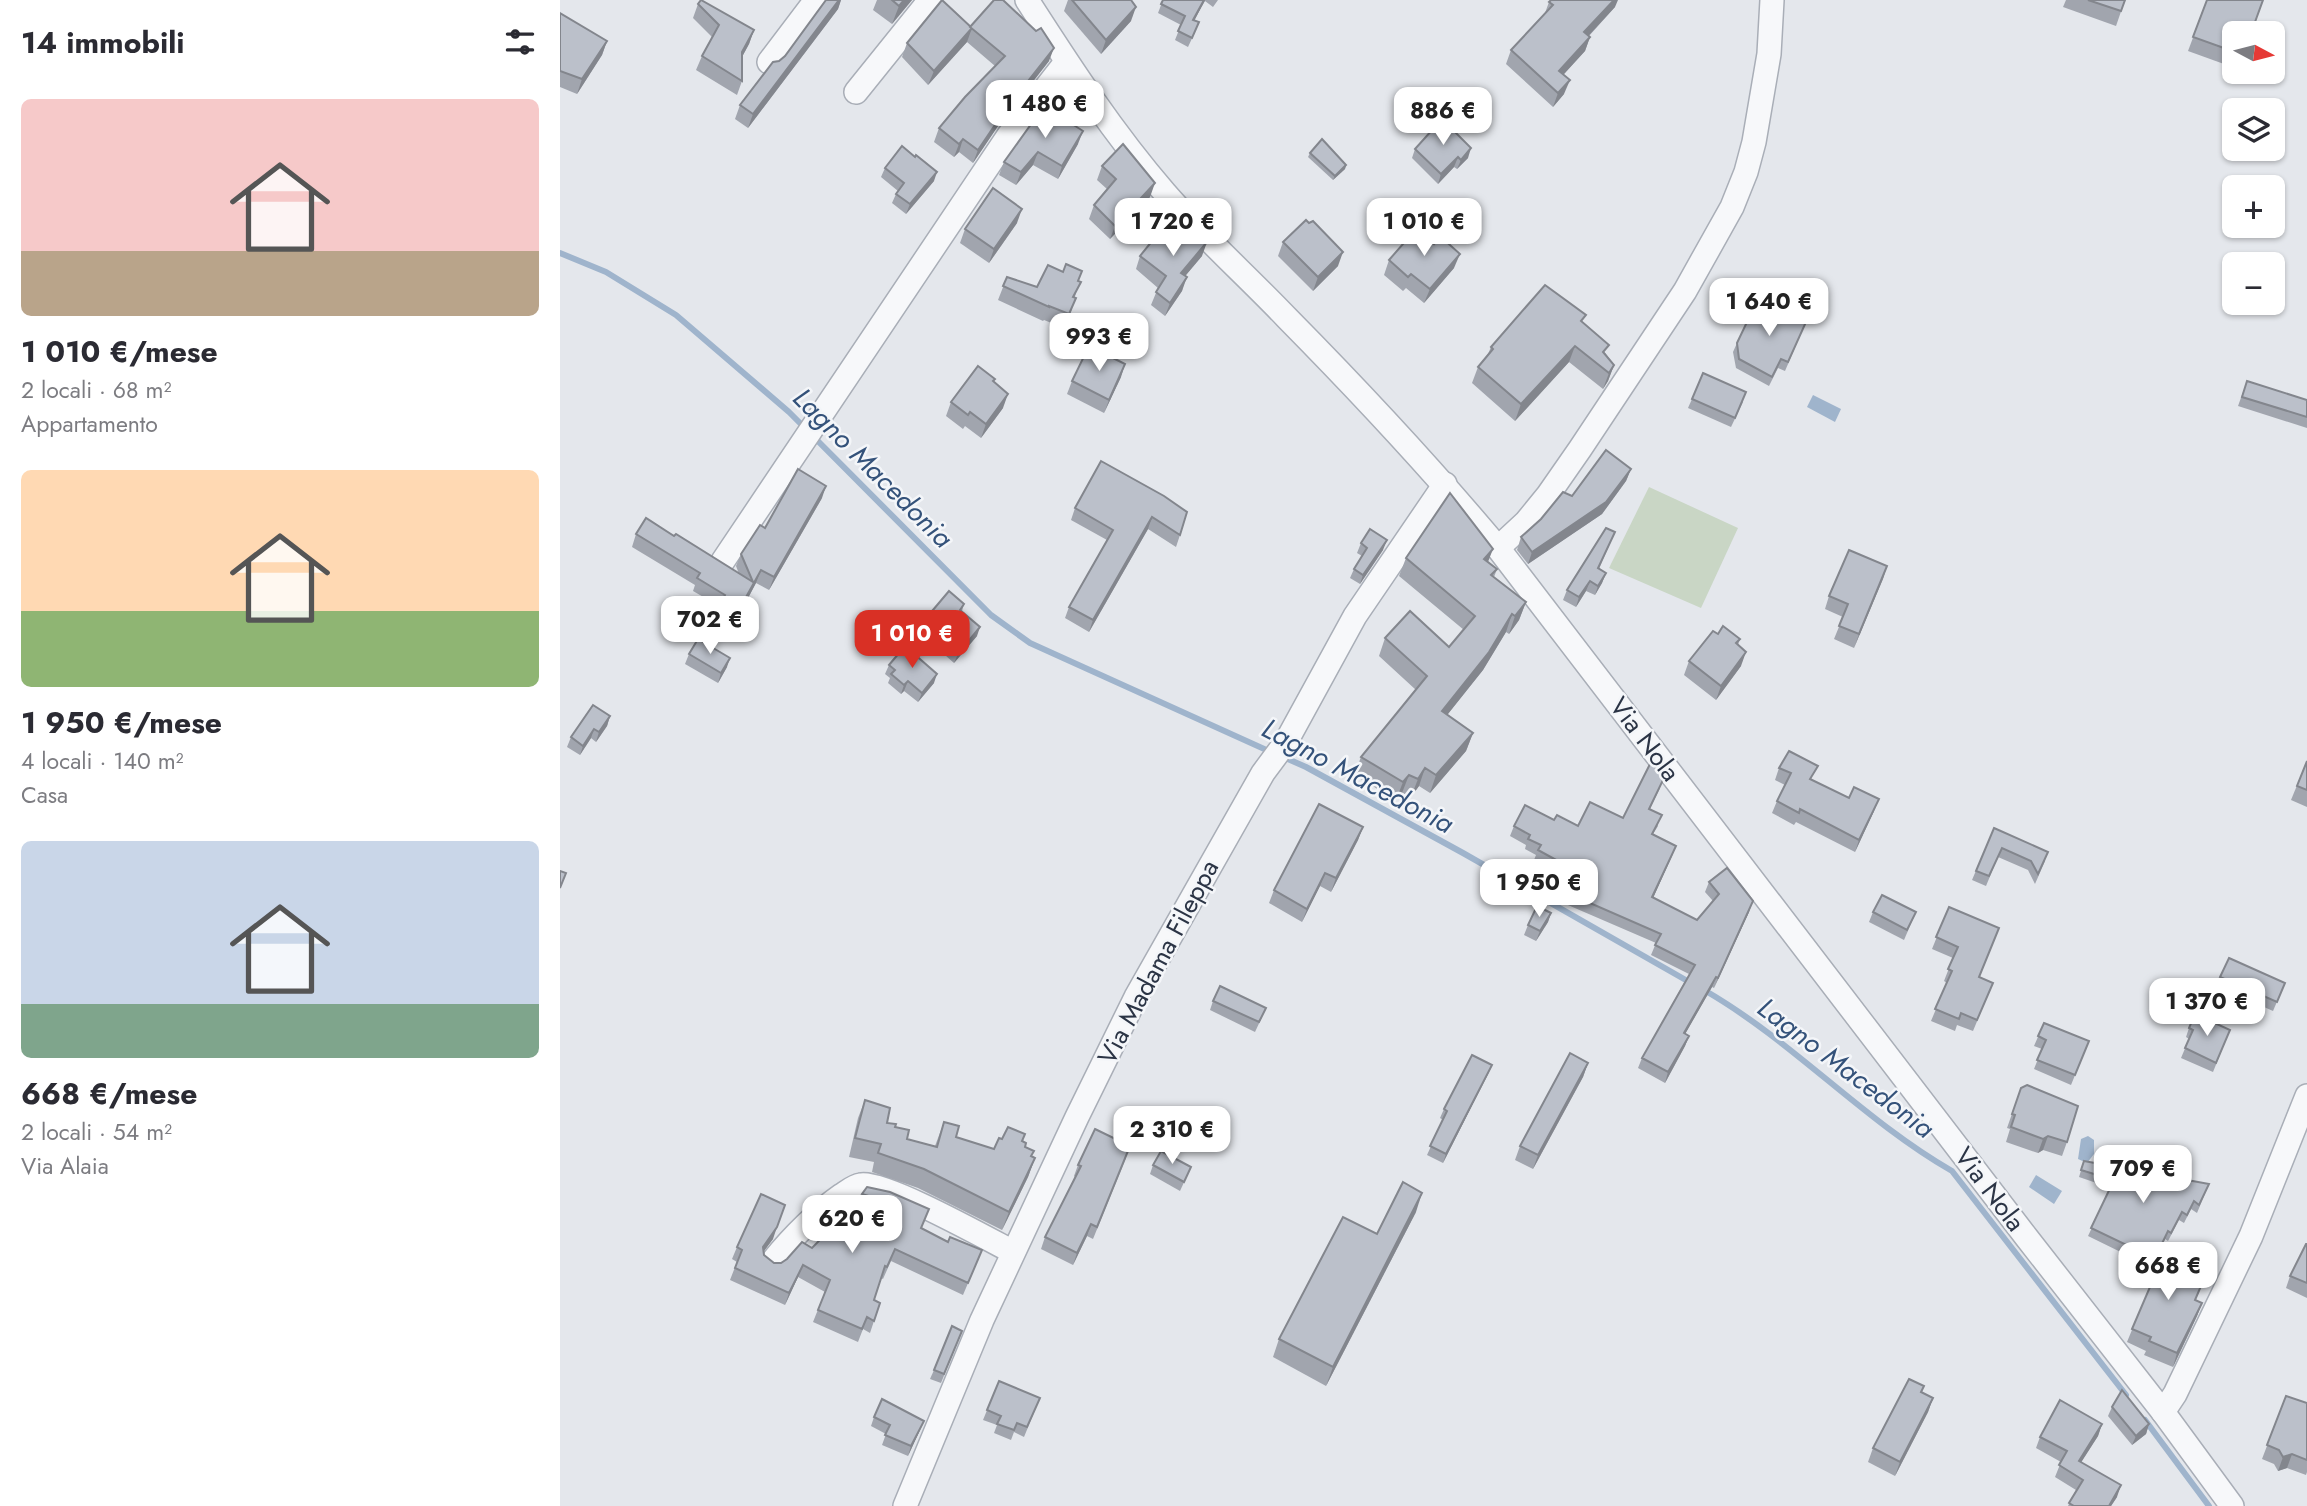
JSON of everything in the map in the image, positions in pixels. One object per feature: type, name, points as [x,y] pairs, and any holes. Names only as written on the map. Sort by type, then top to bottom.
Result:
[{"type":"street","points":[[769,62],[816,0]]},
{"type":"street","points":[[856,92],[930,0]]},
{"type":"street","name":"Via Nola","points":[[1027,0],[1117,135],[1167,195],[1445,484],[1498,548],[2027,1238],[2164,1412],[2232,1506]]},
{"type":"street","points":[[1498,548],[1526,522],[1574,458],[1685,292],[1732,207],[1754,142],[1769,54],[1772,0]]},
{"type":"street","points":[[723,561],[1009,135],[1066,62]]},
{"type":"street","name":"Via Madama Fileppa","points":[[905,1506],[982,1320],[1136,997],[1263,773],[1286,741],[1355,616],[1445,484]]},
{"type":"street","points":[[2164,1412],[2251,1236],[2307,1096]]},
{"type":"street","points":[[772,1262],[821,1210],[857,1185],[868,1184],[926,1207],[1013,1252]]},
{"type":"green space","points":[[1649,487],[1738,528],[1701,608],[1609,568]]},
{"type":"water","points":[[1813,395],[1841,409],[1835,422],[1807,407]]},
{"type":"water","points":[[2088,1136],[2094,1140],[2094,1154],[2087,1163],[2078,1159],[2081,1139]]},
{"type":"water","points":[[2036,1175],[2062,1191],[2054,1204],[2029,1187]]},
{"type":"building","points":[[701,0],[754,30],[742,52],[742,81],[702,56],[719,25],[698,4]]},
{"type":"building","points":[[826,0],[839,0],[753,114],[740,105],[773,62],[785,56]]},
{"type":"building","points":[[892,0],[904,0],[899,6]]},
{"type":"building","points":[[942,0],[972,28],[934,71],[907,43]]},
{"type":"building","points":[[994,0],[1003,0],[1036,31],[1041,28],[1054,48],[978,150],[963,139],[959,144],[939,128],[1005,56],[970,27]]},
{"type":"building","points":[[1072,0],[1131,0],[1136,7],[1106,40]]},
{"type":"building","points":[[1163,0],[1204,0],[1193,20],[1199,22],[1192,38],[1178,31],[1185,16],[1161,4]]},
{"type":"building","points":[[1614,0],[1584,32],[1590,37],[1559,71],[1570,80],[1558,93],[1511,50],[1553,5],[1549,2]]},
{"type":"building","points":[[2088,0],[2125,0],[2121,11]]},
{"type":"building","points":[[2207,0],[2263,0],[2255,21],[2222,21],[2222,47],[2193,37]]},
{"type":"building","points":[[560,13],[607,41],[582,79],[560,71]]},
{"type":"building","points":[[1044,106],[1083,131],[1062,166],[1038,152],[1021,172],[1004,162]]},
{"type":"building","points":[[1442,119],[1471,148],[1461,160],[1458,157],[1441,174],[1415,149]]},
{"type":"building","points":[[1322,139],[1346,165],[1335,176],[1310,153]]},
{"type":"building","points":[[1123,144],[1155,183],[1115,226],[1094,205],[1116,179],[1102,166]]},
{"type":"building","points":[[902,146],[937,172],[910,204],[896,194],[904,183],[885,168]]},
{"type":"building","points":[[993,188],[1022,209],[994,249],[965,229]]},
{"type":"building","points":[[1306,220],[1309,223],[1313,221],[1343,252],[1318,277],[1283,242]]},
{"type":"building","points":[[1165,225],[1181,239],[1191,228],[1207,242],[1181,273],[1187,277],[1170,303],[1156,292],[1166,276],[1140,256]]},
{"type":"building","points":[[1417,228],[1434,244],[1441,237],[1460,254],[1430,289],[1411,274],[1408,277],[1389,260]]},
{"type":"building","points":[[1066,264],[1082,271],[1078,281],[1081,282],[1073,297],[1076,298],[1069,314],[1003,286],[1007,277],[1037,287],[1048,265],[1063,272]]},
{"type":"building","points":[[1545,285],[1586,315],[1581,321],[1609,345],[1603,352],[1614,365],[1609,373],[1575,346],[1521,404],[1478,367],[1493,349],[1491,347]]},
{"type":"building","points":[[1757,301],[1806,322],[1788,362],[1781,359],[1772,377],[1739,359],[1737,343]]},
{"type":"building","points":[[1089,346],[1125,364],[1109,400],[1072,381]]},
{"type":"building","points":[[978,366],[1008,394],[986,424],[951,402]]},
{"type":"building","points":[[1703,373],[1746,392],[1735,418],[1692,399]]},
{"type":"building","points":[[2247,381],[2307,400],[2307,417],[2242,397]]},
{"type":"building","points":[[1606,450],[1631,469],[1606,502],[1532,552],[1521,537],[1541,519],[1563,492],[1572,496]]},
{"type":"building","points":[[1101,461],[1187,512],[1180,535],[1152,517],[1093,620],[1069,607],[1113,530],[1075,508]]},
{"type":"building","points":[[798,469],[826,486],[774,577],[761,570],[735,617],[718,608],[725,595],[697,578],[700,573],[636,534],[646,518],[753,582],[741,554],[760,525],[765,528]]},
{"type":"building","points":[[1450,493],[1493,549],[1484,559],[1497,569],[1491,575],[1526,602],[1515,616],[1512,614],[1489,652],[1442,711],[1473,733],[1436,775],[1425,768],[1418,779],[1409,775],[1403,782],[1361,757],[1427,676],[1385,638],[1410,611],[1449,647],[1475,616],[1406,558]]},
{"type":"building","points":[[1606,528],[1615,532],[1598,568],[1606,573],[1598,586],[1590,581],[1579,597],[1567,590]]},
{"type":"building","points":[[1370,529],[1387,540],[1363,575],[1354,569],[1367,548],[1361,543]]},
{"type":"building","points":[[1849,550],[1887,566],[1859,634],[1839,626],[1848,604],[1829,596]]},
{"type":"building","points":[[949,591],[964,604],[960,610],[980,627],[958,654],[922,623]]},
{"type":"building","points":[[1723,626],[1740,639],[1736,643],[1746,652],[1721,686],[1689,661],[1713,631],[1718,634]]},
{"type":"building","points":[[698,639],[730,658],[721,673],[689,654]]},
{"type":"building","points":[[905,646],[937,674],[922,693],[908,681],[904,685],[891,674],[895,670],[889,665]]},
{"type":"building","points":[[593,705],[610,716],[599,732],[594,729],[583,746],[571,737]]},
{"type":"building","points":[[1789,751],[1818,766],[1810,779],[1849,798],[1854,787],[1879,799],[1859,840],[1800,809],[1799,813],[1777,801],[1791,773],[1779,768]]},
{"type":"building","points":[[2307,761],[2307,790],[2297,786]]},
{"type":"building","points":[[1651,762],[1664,778],[1649,809],[1662,815],[1652,834],[1676,846],[1652,897],[1697,920],[1719,894],[1709,882],[1727,868],[1753,901],[1718,978],[1716,977],[1684,1033],[1689,1036],[1668,1072],[1642,1058],[1695,965],[1655,945],[1661,934],[1551,886],[1562,866],[1559,865],[1560,862],[1538,850],[1541,845],[1528,839],[1530,835],[1514,826],[1525,805],[1554,820],[1557,815],[1578,826],[1590,802],[1623,818]]},
{"type":"building","points":[[1319,804],[1363,827],[1336,878],[1325,873],[1307,909],[1274,890]]},
{"type":"building","points":[[1994,828],[2048,852],[2038,874],[2031,861],[2002,848],[1989,876],[1976,871]]},
{"type":"building","points":[[560,871],[566,873],[560,888]]},
{"type":"building","points":[[1882,895],[1916,912],[1907,930],[1873,912]]},
{"type":"building","points":[[1537,906],[1551,913],[1540,931],[1528,925]]},
{"type":"building","points":[[1949,907],[1999,928],[1979,977],[1993,983],[1977,1020],[1961,1013],[1959,1019],[1935,1009],[1952,971],[1948,969],[1958,947],[1936,937]]},
{"type":"building","points":[[2229,958],[2285,983],[2277,1002],[2220,977]]},
{"type":"building","points":[[1220,986],[1266,1008],[1259,1022],[1213,1001]]},
{"type":"building","points":[[2195,1014],[2230,1030],[2216,1063],[2185,1048],[2193,1030],[2189,1028]]},
{"type":"building","points":[[2044,1023],[2089,1041],[2075,1075],[2037,1060],[2046,1040],[2038,1036]]},
{"type":"building","points":[[1570,1053],[1588,1063],[1538,1155],[1520,1146]]},
{"type":"building","points":[[1472,1055],[1492,1065],[1446,1154],[1430,1146],[1447,1111],[1444,1109]]},
{"type":"building","points":[[2027,1085],[2078,1106],[2067,1142],[2048,1136],[2043,1139],[2011,1127],[2015,1115],[2012,1114],[2021,1088]]},
{"type":"building","points":[[865,1100],[890,1108],[887,1123],[909,1130],[907,1139],[937,1147],[944,1122],[959,1126],[956,1137],[994,1149],[1008,1127],[1025,1134],[1022,1141],[1026,1143],[1025,1147],[1034,1151],[1031,1156],[1035,1158],[1009,1212],[924,1169],[878,1153],[881,1144],[855,1138]]},
{"type":"building","points":[[1095,1129],[1130,1146],[1097,1227],[1091,1224],[1077,1253],[1045,1237],[1081,1166],[1078,1165]]},
{"type":"building","points":[[1161,1151],[1191,1167],[1184,1182],[1153,1165]]},
{"type":"building","points":[[2084,1161],[2209,1184],[2199,1205],[2194,1201],[2187,1215],[2182,1212],[2171,1233],[2168,1231],[2157,1254],[2145,1248],[2143,1253],[2091,1228],[2114,1180],[2081,1170]]},
{"type":"building","points":[[1403,1182],[1422,1193],[1333,1367],[1279,1339],[1343,1217],[1377,1234]]},
{"type":"building","points":[[867,1187],[890,1192],[929,1209],[921,1228],[948,1242],[950,1237],[982,1250],[968,1283],[895,1249],[887,1267],[885,1266],[874,1300],[880,1303],[874,1321],[867,1317],[862,1329],[818,1310],[830,1280],[803,1265],[789,1293],[735,1268],[742,1250],[737,1247],[761,1194],[785,1205],[777,1227],[763,1247],[764,1255],[774,1263],[787,1259],[802,1242],[812,1248],[847,1212],[883,1237],[898,1205],[862,1194]]},
{"type":"building","points":[[2307,1244],[2307,1283],[2290,1276]]},
{"type":"building","points":[[2145,1248],[2197,1273],[2193,1283],[2201,1286],[2195,1300],[2202,1303],[2177,1353],[2149,1341],[2151,1337],[2132,1329],[2156,1273],[2138,1264]]},
{"type":"building","points":[[952,1326],[962,1331],[944,1374],[934,1370]]},
{"type":"building","points":[[1909,1379],[1924,1386],[1921,1392],[1933,1398],[1900,1462],[1873,1448]]},
{"type":"building","points":[[999,1381],[1040,1398],[1027,1427],[1017,1423],[1014,1430],[997,1424],[1001,1416],[987,1410]]},
{"type":"building","points":[[2122,1390],[2149,1424],[2136,1436],[2112,1407]]},
{"type":"building","points":[[2286,1396],[2307,1403],[2307,1460],[2292,1454],[2283,1457],[2279,1450],[2267,1445]]},
{"type":"building","points":[[882,1399],[924,1421],[911,1446],[885,1435],[890,1425],[874,1417]]},
{"type":"building","points":[[2060,1400],[2102,1424],[2079,1461],[2121,1485],[2109,1506],[2074,1506],[2069,1503],[2083,1480],[2059,1465],[2067,1451],[2040,1437]]},
{"type":"waterway","name":"Lagno Macedonia","points":[[560,253],[606,272],[676,315],[789,412],[991,615],[1030,643],[1271,752]]},
{"type":"waterway","name":"Lagno Macedonia","points":[[1281,756],[1463,853],[1691,983]]},
{"type":"waterway","name":"Lagno Macedonia","points":[[1704,990],[1737,1010],[1888,1128],[1952,1171],[2126,1395]]},
{"type":"waterway","name":"Lagno Macedonia","points":[[2145,1420],[2209,1506]]}]
